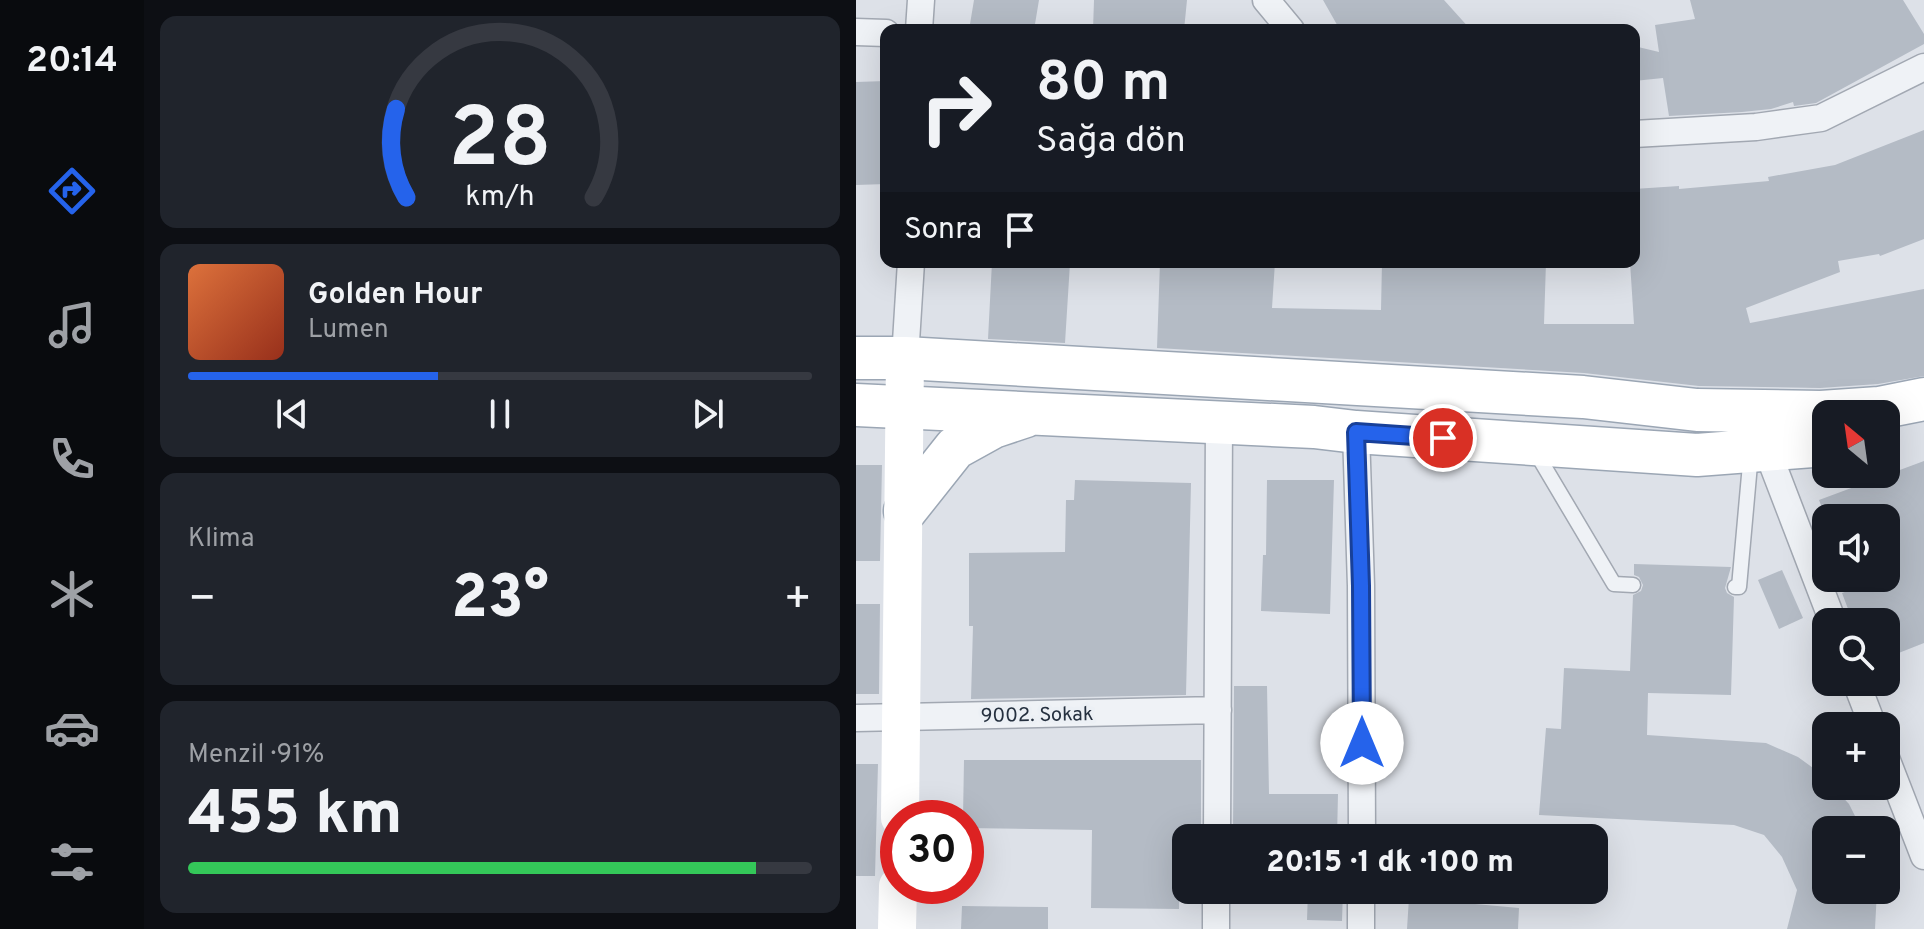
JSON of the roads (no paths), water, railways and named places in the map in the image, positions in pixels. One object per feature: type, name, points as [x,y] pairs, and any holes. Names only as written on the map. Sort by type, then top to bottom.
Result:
[{"type":"main road","points":[[856,358],[905,358],[1583,397],[1697,410],[1821,412],[1879,408],[1924,399]]},
{"type":"main road","points":[[901,800],[905,358]]},
{"type":"main road","points":[[856,405],[1314,427],[1697,455],[1812,446]]},
{"type":"main road","points":[[905,511],[955,448],[993,427],[1037,413]]},
{"type":"main road","points":[[1900,432],[1924,428]]},
{"type":"main road","points":[[897,929],[898,904]]},
{"type":"street","points":[[919,24],[921,0]]},
{"type":"street","points":[[1266,0],[1286,24]]},
{"type":"street","points":[[856,32],[880,33]]},
{"type":"street","points":[[1640,134],[1756,127],[1821,118],[1924,67]]},
{"type":"street","points":[[905,358],[911,268]]},
{"type":"street","points":[[1217,824],[1219,422]]},
{"type":"street","points":[[1356,432],[1361,586],[1362,824]]},
{"type":"street","points":[[1759,450],[1827,608]]},
{"type":"street","name":"9002. Sokak","points":[[856,718],[1218,710]]},
{"type":"street","points":[[1900,794],[1924,856]]},
{"type":"street","points":[[1216,904],[1216,929]]},
{"type":"street","points":[[1361,904],[1361,929]]},
{"type":"lane","points":[[1531,444],[1614,584],[1633,585]]},
{"type":"lane","points":[[1735,587],[1739,587],[1759,450]]}]
